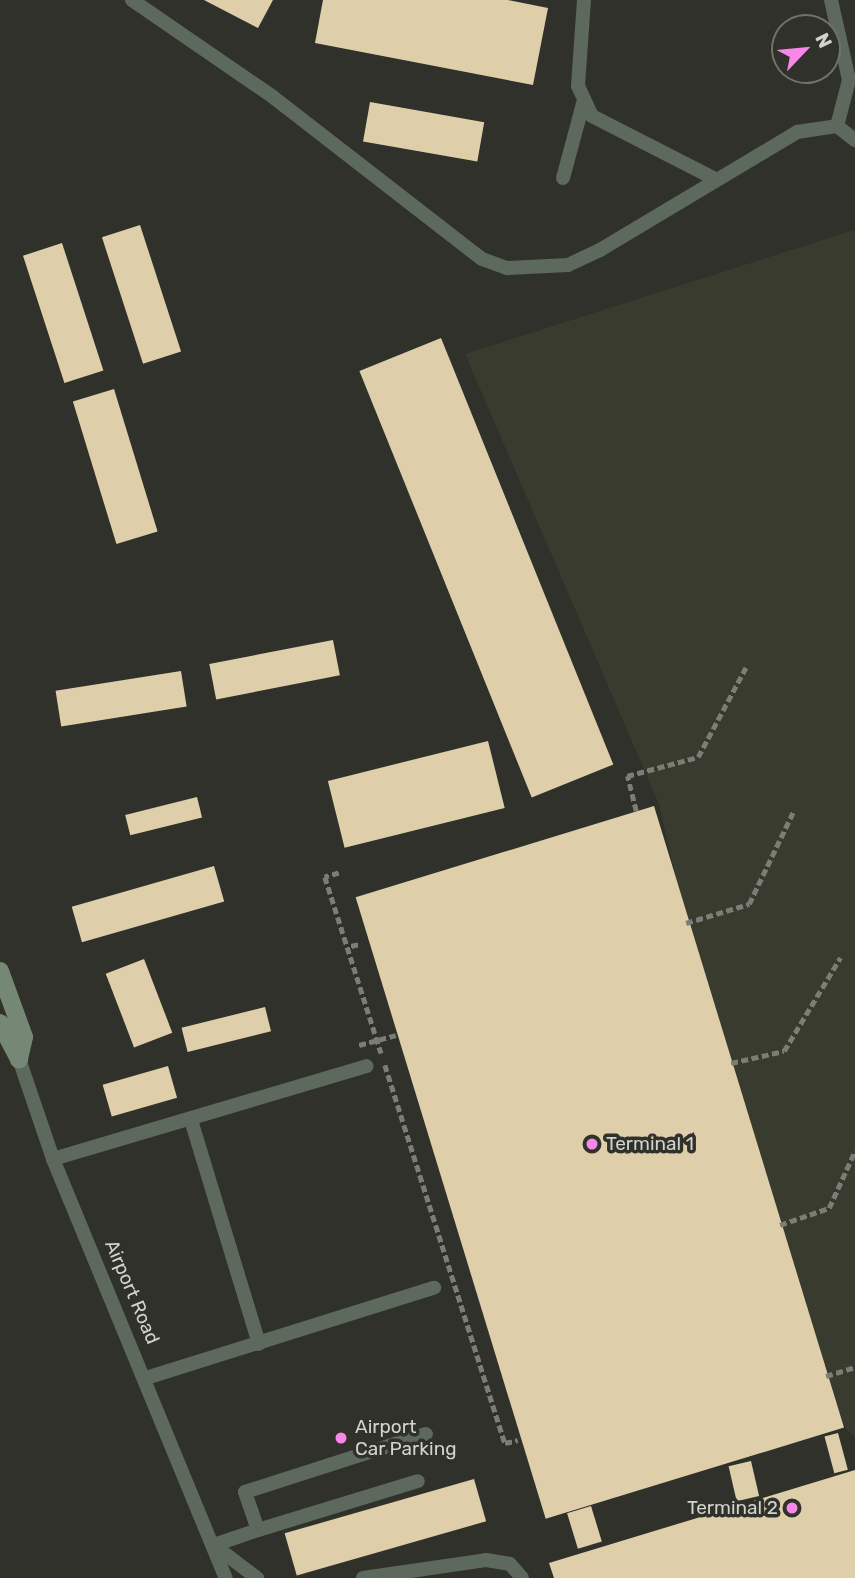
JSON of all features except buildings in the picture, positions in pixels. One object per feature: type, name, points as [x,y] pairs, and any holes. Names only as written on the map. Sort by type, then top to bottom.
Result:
[{"type":"main road","points":[[0,971],[10,1042]]},
{"type":"main road","points":[[0,1023],[19,1059]]},
{"type":"lane","points":[[132,0],[273,97],[482,259],[506,268],[568,265],[797,132],[837,126],[855,140]]},
{"type":"lane","points":[[563,178],[583,103],[584,0]]},
{"type":"lane","points":[[831,0],[849,80],[837,126]]},
{"type":"lane","points":[[583,103],[608,128],[717,180]]},
{"type":"lane","name":"Airport Road","points":[[19,1059],[53,1159],[146,1378],[226,1578]]},
{"type":"lane","points":[[53,1159],[366,1066]]},
{"type":"lane","points":[[191,1120],[259,1344]]},
{"type":"lane","points":[[146,1378],[434,1287]]},
{"type":"lane","points":[[258,1530],[246,1492],[426,1433]]},
{"type":"lane","points":[[214,1545],[418,1481]]},
{"type":"lane","points":[[214,1545],[257,1578]]},
{"type":"lane","points":[[363,1578],[486,1560],[510,1564],[522,1578]]},
{"type":"path","points":[[636,811],[627,776],[698,757],[746,667]]},
{"type":"path","points":[[686,923],[749,904],[793,812]]},
{"type":"path","points":[[339,873],[325,877],[344,946],[359,944]]},
{"type":"path","points":[[351,946],[377,1040],[505,1443],[518,1440]]},
{"type":"path","points":[[731,1063],[784,1051],[840,958]]},
{"type":"path","points":[[359,1045],[396,1035]]},
{"type":"path","points":[[780,1225],[829,1208],[855,1152]]},
{"type":"path","points":[[826,1376],[855,1367]]},
{"type":"shaded area","points":[[854,230],[855,1437],[846,1429],[826,1376],[686,923],[659,804],[465,354]]},
{"type":"place","name":"Terminal 1","points":[[592,1144]]},
{"type":"place","name":"Airport Car Parking","points":[[341,1438]]},
{"type":"place","name":"Terminal 2","points":[[792,1508]]}]
